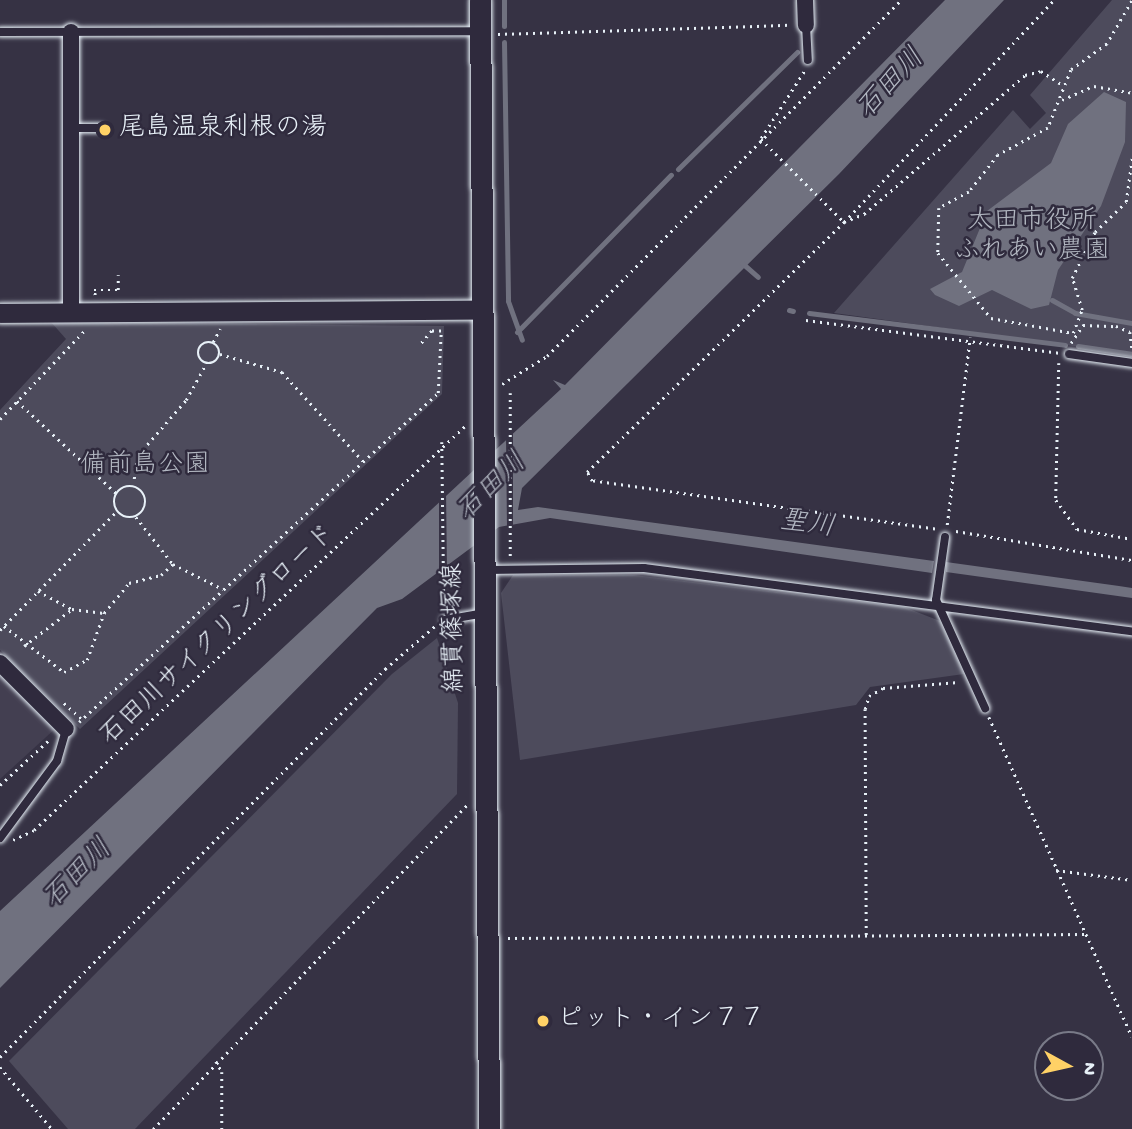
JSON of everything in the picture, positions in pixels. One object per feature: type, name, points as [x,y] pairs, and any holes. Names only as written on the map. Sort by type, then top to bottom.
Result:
[{"type":"main road","name":"綿貫篠塚線","points":[[480,0],[482,310],[475,426],[483,565],[489,1129]]},
{"type":"street","points":[[805,0],[806,25]]},
{"type":"street","points":[[71,32],[71,313]]},
{"type":"street","points":[[0,313],[482,310]]},
{"type":"street","points":[[0,663],[66,729]]},
{"type":"lane","points":[[806,25],[808,60]]},
{"type":"lane","points":[[0,32],[480,32]]},
{"type":"lane","points":[[72,128],[101,128]]},
{"type":"lane","points":[[1064,353],[1132,363]]},
{"type":"lane","points":[[946,534],[936,600],[985,708]]},
{"type":"lane","points":[[483,565],[644,568],[939,610],[1132,631]]},
{"type":"lane","points":[[445,620],[483,613]]},
{"type":"lane","points":[[4,839],[64,750],[66,729]]},
{"type":"path","points":[[507,382],[564,340],[901,0]]},
{"type":"path","points":[[1054,0],[844,222],[586,477],[946,534],[1132,560]]},
{"type":"path","points":[[1132,1],[1107,44],[1070,70],[1062,100],[1048,128],[998,155],[969,192],[939,208],[934,236],[951,271],[975,303],[1004,323],[1073,333],[1083,325],[1127,328],[1132,348]]},
{"type":"path","points":[[508,34],[806,25]]},
{"type":"path","points":[[761,139],[808,60]]},
{"type":"path","points":[[844,222],[864,214],[1025,75],[1041,71],[1064,86]]},
{"type":"path","points":[[1062,100],[1094,86],[1132,93]]},
{"type":"path","points":[[761,139],[844,222]]},
{"type":"path","points":[[1132,158],[1126,202],[1095,232],[1072,278],[1082,318],[1064,353],[1056,500],[1077,529],[1132,539]]},
{"type":"path","points":[[117,298],[94,290],[118,290],[118,275]]},
{"type":"path","points":[[806,320],[970,337],[1064,353]]},
{"type":"path","points":[[0,419],[88,328]]},
{"type":"path","points":[[206,329],[220,329],[213,342],[198,349],[206,364]]},
{"type":"path","points":[[0,785],[223,589],[440,390],[441,331],[432,331],[419,346]]},
{"type":"path","points":[[946,534],[970,337]]},
{"type":"path","points":[[213,342],[220,354],[282,372],[363,461]]},
{"type":"path","points":[[134,480],[138,454],[186,400],[206,364],[220,354]]},
{"type":"path","points":[[510,394],[510,560]]},
{"type":"path","points":[[0,630],[117,511],[117,494],[18,401]]},
{"type":"path","name":"石田川サイクリングロード","points":[[4,839],[23,838],[54,811],[386,506],[442,442],[475,426]]},
{"type":"path","points":[[442,442],[444,611]]},
{"type":"path","points":[[117,494],[128,486],[143,492],[145,507],[136,517]]},
{"type":"path","points":[[117,511],[136,517],[173,564],[223,589]]},
{"type":"path","points":[[4,626],[51,667],[75,670],[87,660],[104,613],[128,583],[161,575],[173,564]]},
{"type":"path","points":[[38,591],[72,609],[104,613]]},
{"type":"path","points":[[24,646],[72,609]]},
{"type":"path","points":[[0,1057],[385,669],[445,620]]},
{"type":"path","points":[[866,935],[869,696],[883,688],[942,687],[970,677]]},
{"type":"path","points":[[985,708],[1132,1037]]},
{"type":"path","points":[[153,1129],[454,812],[486,803]]},
{"type":"path","points":[[1056,870],[1132,880]]},
{"type":"path","points":[[488,938],[1085,934]]},
{"type":"path","points":[[216,1061],[222,1072],[222,1129]]},
{"type":"path","points":[[0,1067],[51,1129]]},
{"type":"shaded area","points":[[0,676],[56,728],[0,779]]},
{"type":"green space","name":"太田市役所 ふれあい農園","points":[[1112,0],[1132,0],[1132,354],[834,313],[1013,110],[1030,129],[1046,113],[1030,95]]},
{"type":"green space","name":"備前島公園","points":[[51,322],[444,326],[442,394],[80,729],[0,650],[0,410],[66,339]]},
{"type":"green space","points":[[513,575],[634,575],[904,607],[940,621],[964,674],[870,687],[856,705],[520,760],[501,593]]},
{"type":"green space","points":[[437,638],[458,703],[457,794],[135,1129],[68,1129],[9,1061],[392,674]]},
{"type":"water","name":"石田川","points":[[945,0],[1004,0],[839,174],[522,488],[518,510],[538,507],[934,561],[932,573],[550,518],[499,527],[402,599],[377,608],[0,988],[0,911],[561,389],[553,380],[565,385]]},
{"type":"water","points":[[1104,92],[1126,102],[1125,142],[1101,206],[1058,270],[1049,305],[1031,309],[992,290],[959,306],[935,295],[930,289],[962,272],[987,211],[1051,163],[1068,124]]},
{"type":"water","points":[[946,562],[1132,588],[1132,598],[946,572]]},
{"type":"pier","points":[[513,429],[513,529],[507,529],[506,435]]},
{"type":"pier","points":[[446,490],[447,570],[439,572],[439,497]]},
{"type":"waterway","points":[[504,0],[504,26]]},
{"type":"waterway","points":[[504,42],[508,301],[522,340]]},
{"type":"waterway","points":[[678,169],[797,52]]},
{"type":"waterway","points":[[517,332],[671,175]]},
{"type":"waterway","points":[[742,263],[758,277]]},
{"type":"waterway","points":[[1052,300],[1075,313],[1132,323]]},
{"type":"waterway","points":[[789,310],[793,311]]},
{"type":"waterway","points":[[809,313],[1065,345]]},
{"type":"waterway","points":[[1078,346],[1132,354]]},
{"type":"place","name":"尾島温泉利根の湯","points":[[105,130]]},
{"type":"place","name":"ピット・イン７７","points":[[543,1021]]},
{"type":"water label","name":"聖川","points":[[807,526]]}]
